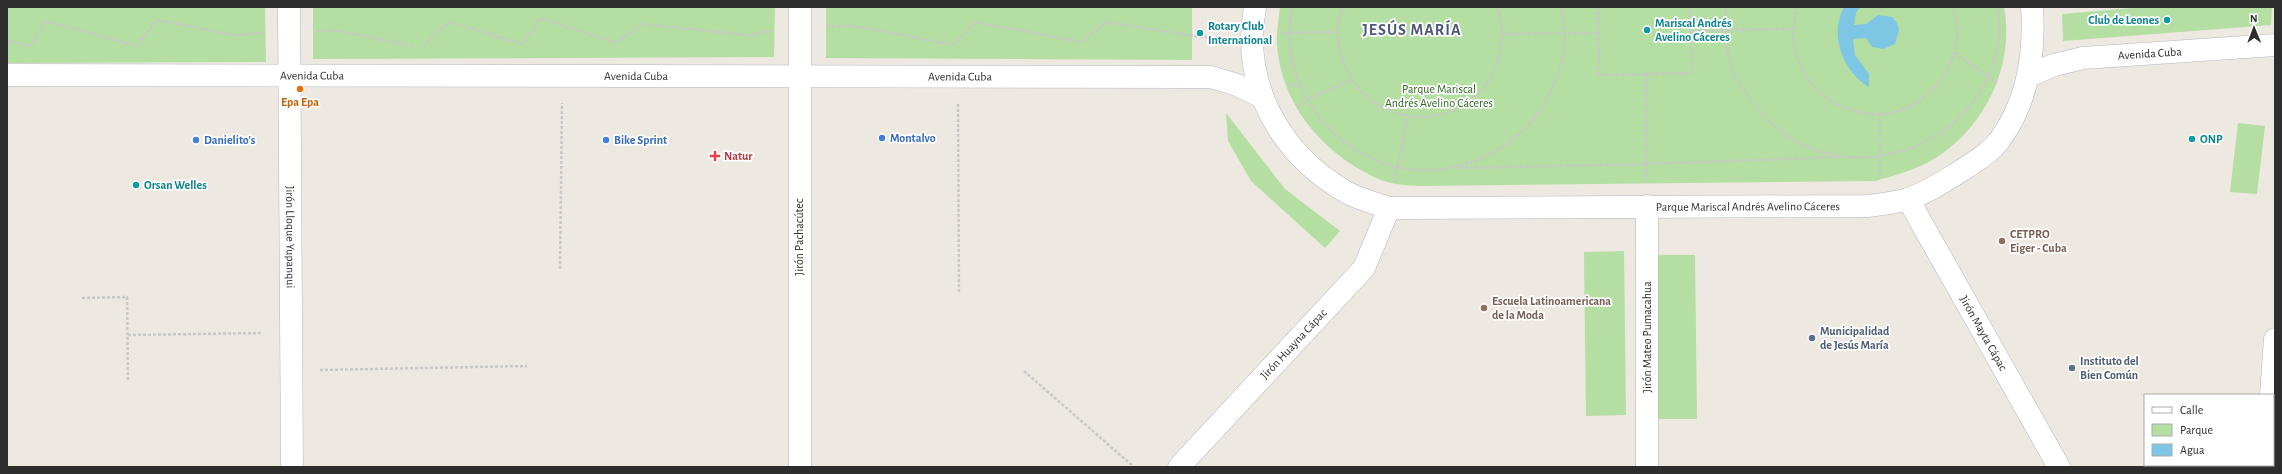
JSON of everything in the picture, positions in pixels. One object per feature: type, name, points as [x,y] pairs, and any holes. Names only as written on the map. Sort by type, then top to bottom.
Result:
[{"type":"main road","name":"Jirón Lloque Yupanqui","points":[[289,7],[292,467]]},
{"type":"main road","name":"Parque Mariscal Andrés Avelino Cáceres","points":[[1255,7],[1251,37],[1253,68],[1260,96],[1277,127],[1311,168],[1347,192],[1388,208],[1869,206],[1908,199],[1944,182],[1978,159],[2001,139],[2020,102],[2028,76],[2033,33],[2032,7]]},
{"type":"main road","name":"Jirón Pachacútec","points":[[800,17],[800,467]]},
{"type":"main road","name":"Avenida Cuba","points":[[2028,76],[2054,65],[2083,58],[2275,46]]},
{"type":"main road","name":"Avenida Cuba","points":[[7,75],[1211,77],[1236,85],[1260,96]]},
{"type":"main road","name":"Jirón Mayta Cápac","points":[[1908,199],[2059,467]]},
{"type":"main road","name":"Jirón Mateo Pumacahua","points":[[1647,206],[1647,467]]},
{"type":"main road","name":"Jirón Huayna Cápac","points":[[1179,467],[1364,268],[1388,208]]},
{"type":"main road","points":[[2271,394],[2275,339]]},
{"type":"path","points":[[1292,7],[1289,32],[1292,60],[1300,87],[1306,100],[1330,131],[1361,154],[1398,168],[1428,171],[1458,168],[1646,164],[1841,157],[1880,158],[1914,149],[1945,132],[1970,107],[1989,77],[2000,34],[1998,7]]},
{"type":"path","points":[[1344,7],[1338,32],[1340,57],[1351,80],[1366,98],[1386,110],[1408,117],[1436,116],[1463,106],[1484,87],[1498,63],[1503,34],[1497,7]]},
{"type":"path","points":[[1458,168],[1500,150],[1535,120],[1558,79],[1565,34],[1561,7]]},
{"type":"path","points":[[1598,7],[1599,75],[1692,73],[1690,7]]},
{"type":"path","points":[[1726,7],[1724,30],[1735,75],[1760,114],[1797,143],[1841,157]]},
{"type":"path","points":[[1797,7],[1793,29],[1796,56],[1808,80],[1828,99],[1852,111],[1880,114],[1905,109],[1927,96],[1944,76],[1955,53],[1957,25],[1952,7]]},
{"type":"path","points":[[7,41],[31,46],[46,21],[137,46],[157,20],[234,34],[334,30],[422,47],[449,22],[523,44],[541,18],[616,43],[643,24],[746,35],[800,17],[954,45],[975,22],[1082,42],[1106,22],[1201,37],[1251,37],[1289,32],[1338,32]]},
{"type":"path","points":[[1691,31],[1793,29]]},
{"type":"path","points":[[1503,34],[1599,33]]},
{"type":"path","points":[[1955,53],[1989,77],[2020,102]]},
{"type":"path","points":[[1646,74],[1647,206]]},
{"type":"path","points":[[560,269],[563,76]]},
{"type":"path","points":[[958,76],[959,292]]},
{"type":"path","points":[[1277,127],[1306,100],[1351,80]]},
{"type":"path","points":[[1880,114],[1880,204]]},
{"type":"path","points":[[1388,208],[1408,117]]},
{"type":"path","points":[[82,298],[127,298],[128,382]]},
{"type":"path","points":[[128,335],[291,332]]},
{"type":"path","points":[[291,370],[527,366]]},
{"type":"path","points":[[1024,371],[1134,467]]},
{"type":"green space","points":[[7,7],[265,7],[266,62],[7,63]]},
{"type":"green space","points":[[313,7],[775,7],[774,57],[313,59]]},
{"type":"green space","points":[[826,7],[1192,8],[1192,60],[826,58]]},
{"type":"green space","name":"Parque Mariscal Andrés Avelino Cáceres","points":[[1280,7],[2004,7],[2006,29],[2005,50],[2001,71],[1993,92],[1983,111],[1970,128],[1954,144],[1937,157],[1923,165],[1875,181],[1417,186],[1381,180],[1361,170],[1325,143],[1310,126],[1297,108],[1287,88],[1280,67],[1277,30]]},
{"type":"green space","points":[[2144,7],[2272,7],[2271,25],[2063,41],[2062,14]]},
{"type":"green space","points":[[1226,113],[1285,189],[1340,231],[1325,248],[1251,181],[1228,141]]},
{"type":"green space","points":[[2238,123],[2265,126],[2257,194],[2230,192]]},
{"type":"green space","points":[[1624,251],[1626,415],[1586,416],[1584,252]]},
{"type":"green space","points":[[1655,255],[1695,255],[1697,419],[1658,419]]},
{"type":"water","points":[[1844,7],[1860,7],[1856,13],[1854,25],[1866,24],[1878,15],[1892,17],[1897,23],[1899,30],[1895,44],[1883,49],[1872,47],[1866,38],[1853,39],[1855,55],[1869,74],[1869,87],[1852,72],[1841,52],[1838,41],[1838,29]]},
{"type":"place","name":"Club de Leones","points":[[2167,20]]},
{"type":"place","name":"Mariscal Andrés Avelino Cáceres","points":[[1647,30]]},
{"type":"place","name":"Rotary Club International","points":[[1200,33]]},
{"type":"place","name":"Epa Epa","points":[[300,89]]},
{"type":"place","name":"Montalvo","points":[[882,138]]},
{"type":"place","name":"ONP","points":[[2192,139]]},
{"type":"place","name":"Danielito's","points":[[196,140]]},
{"type":"place","name":"Bike Sprint","points":[[606,140]]},
{"type":"place","name":"Natur","points":[[715,156]]},
{"type":"place","name":"Orsan Welles","points":[[136,185]]},
{"type":"place","name":"CETPRO Eiger - Cuba","points":[[2002,241]]},
{"type":"place","name":"Escuela Latinoamericana de la Moda","points":[[1484,308]]},
{"type":"place","name":"Municipalidad de Jesús María","points":[[1812,338]]},
{"type":"place","name":"Instituto del Bien Común","points":[[2072,368]]},
{"type":"district","name":"JESÚS MARÍA","points":[[1412,30]]}]
